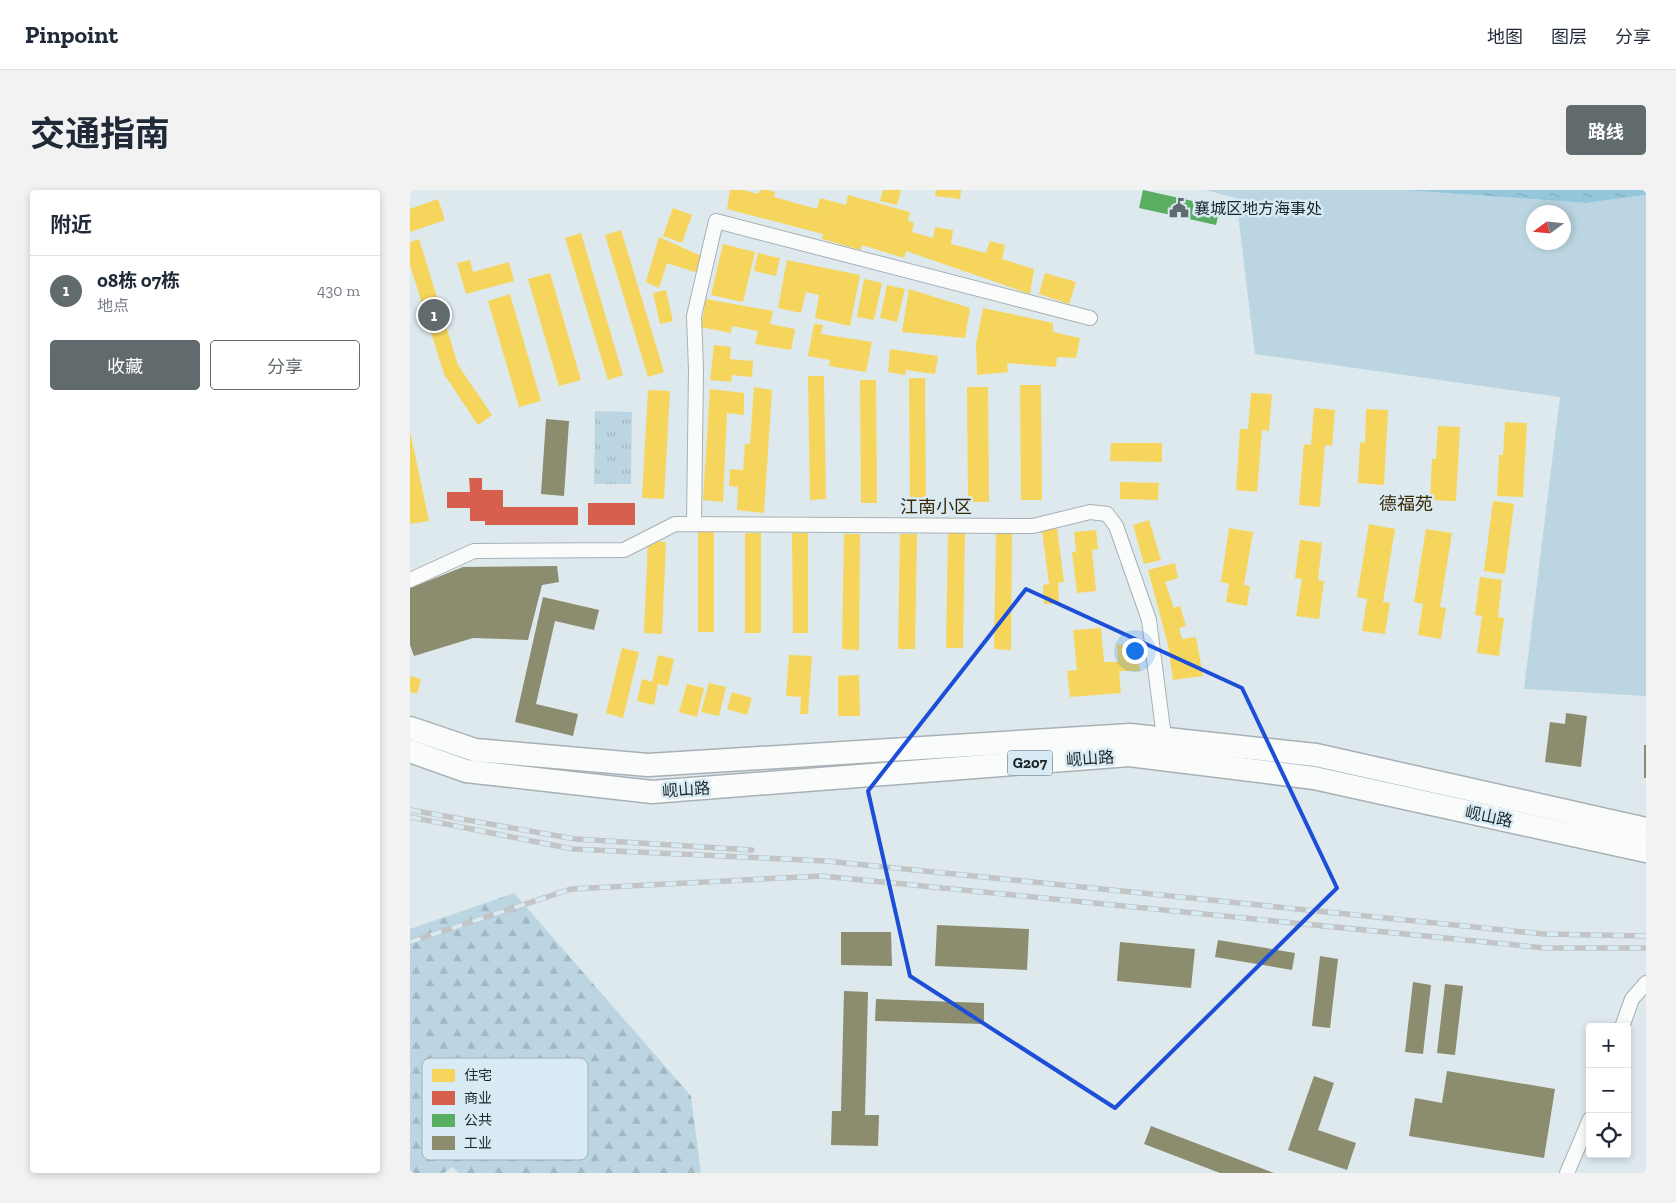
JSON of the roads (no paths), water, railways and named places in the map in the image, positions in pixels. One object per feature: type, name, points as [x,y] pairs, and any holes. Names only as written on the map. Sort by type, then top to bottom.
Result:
[{"type":"highway","name":"岘山路","points":[[410,728],[474,750],[648,765],[1130,735],[1165,749],[1314,778],[1646,850]]},
{"type":"highway","name":"岘山路","points":[[410,751],[466,771],[652,792],[1129,755],[1165,749],[1316,755],[1646,829]]},
{"type":"street","points":[[694,524],[696,370],[694,316],[716,221],[1090,318]]},
{"type":"street","points":[[410,580],[474,551],[624,550],[675,524],[1033,526],[1090,512],[1107,514],[1116,526],[1149,620],[1165,749]]},
{"type":"street","points":[[1623,1023],[1632,999],[1646,983]]},
{"type":"street","points":[[1566,1173],[1586,1128]]},
{"type":"water","points":[[1403,190],[1646,190],[1646,195],[1586,203]]},
{"type":"railway","points":[[410,810],[575,839],[752,850]]},
{"type":"railway","points":[[410,817],[573,849],[826,861],[1544,934],[1646,936]]},
{"type":"railway","points":[[410,942],[571,889],[822,876],[1545,948],[1646,948]]},
{"type":"place","name":"襄城区地方海事处","points":[[1179,208]]},
{"type":"place","name":"08栋 07栋","points":[[434,315]]},
{"type":"district","name":"德福苑","points":[[1406,504]]},
{"type":"district","name":"江南小区","points":[[936,507]]}]
